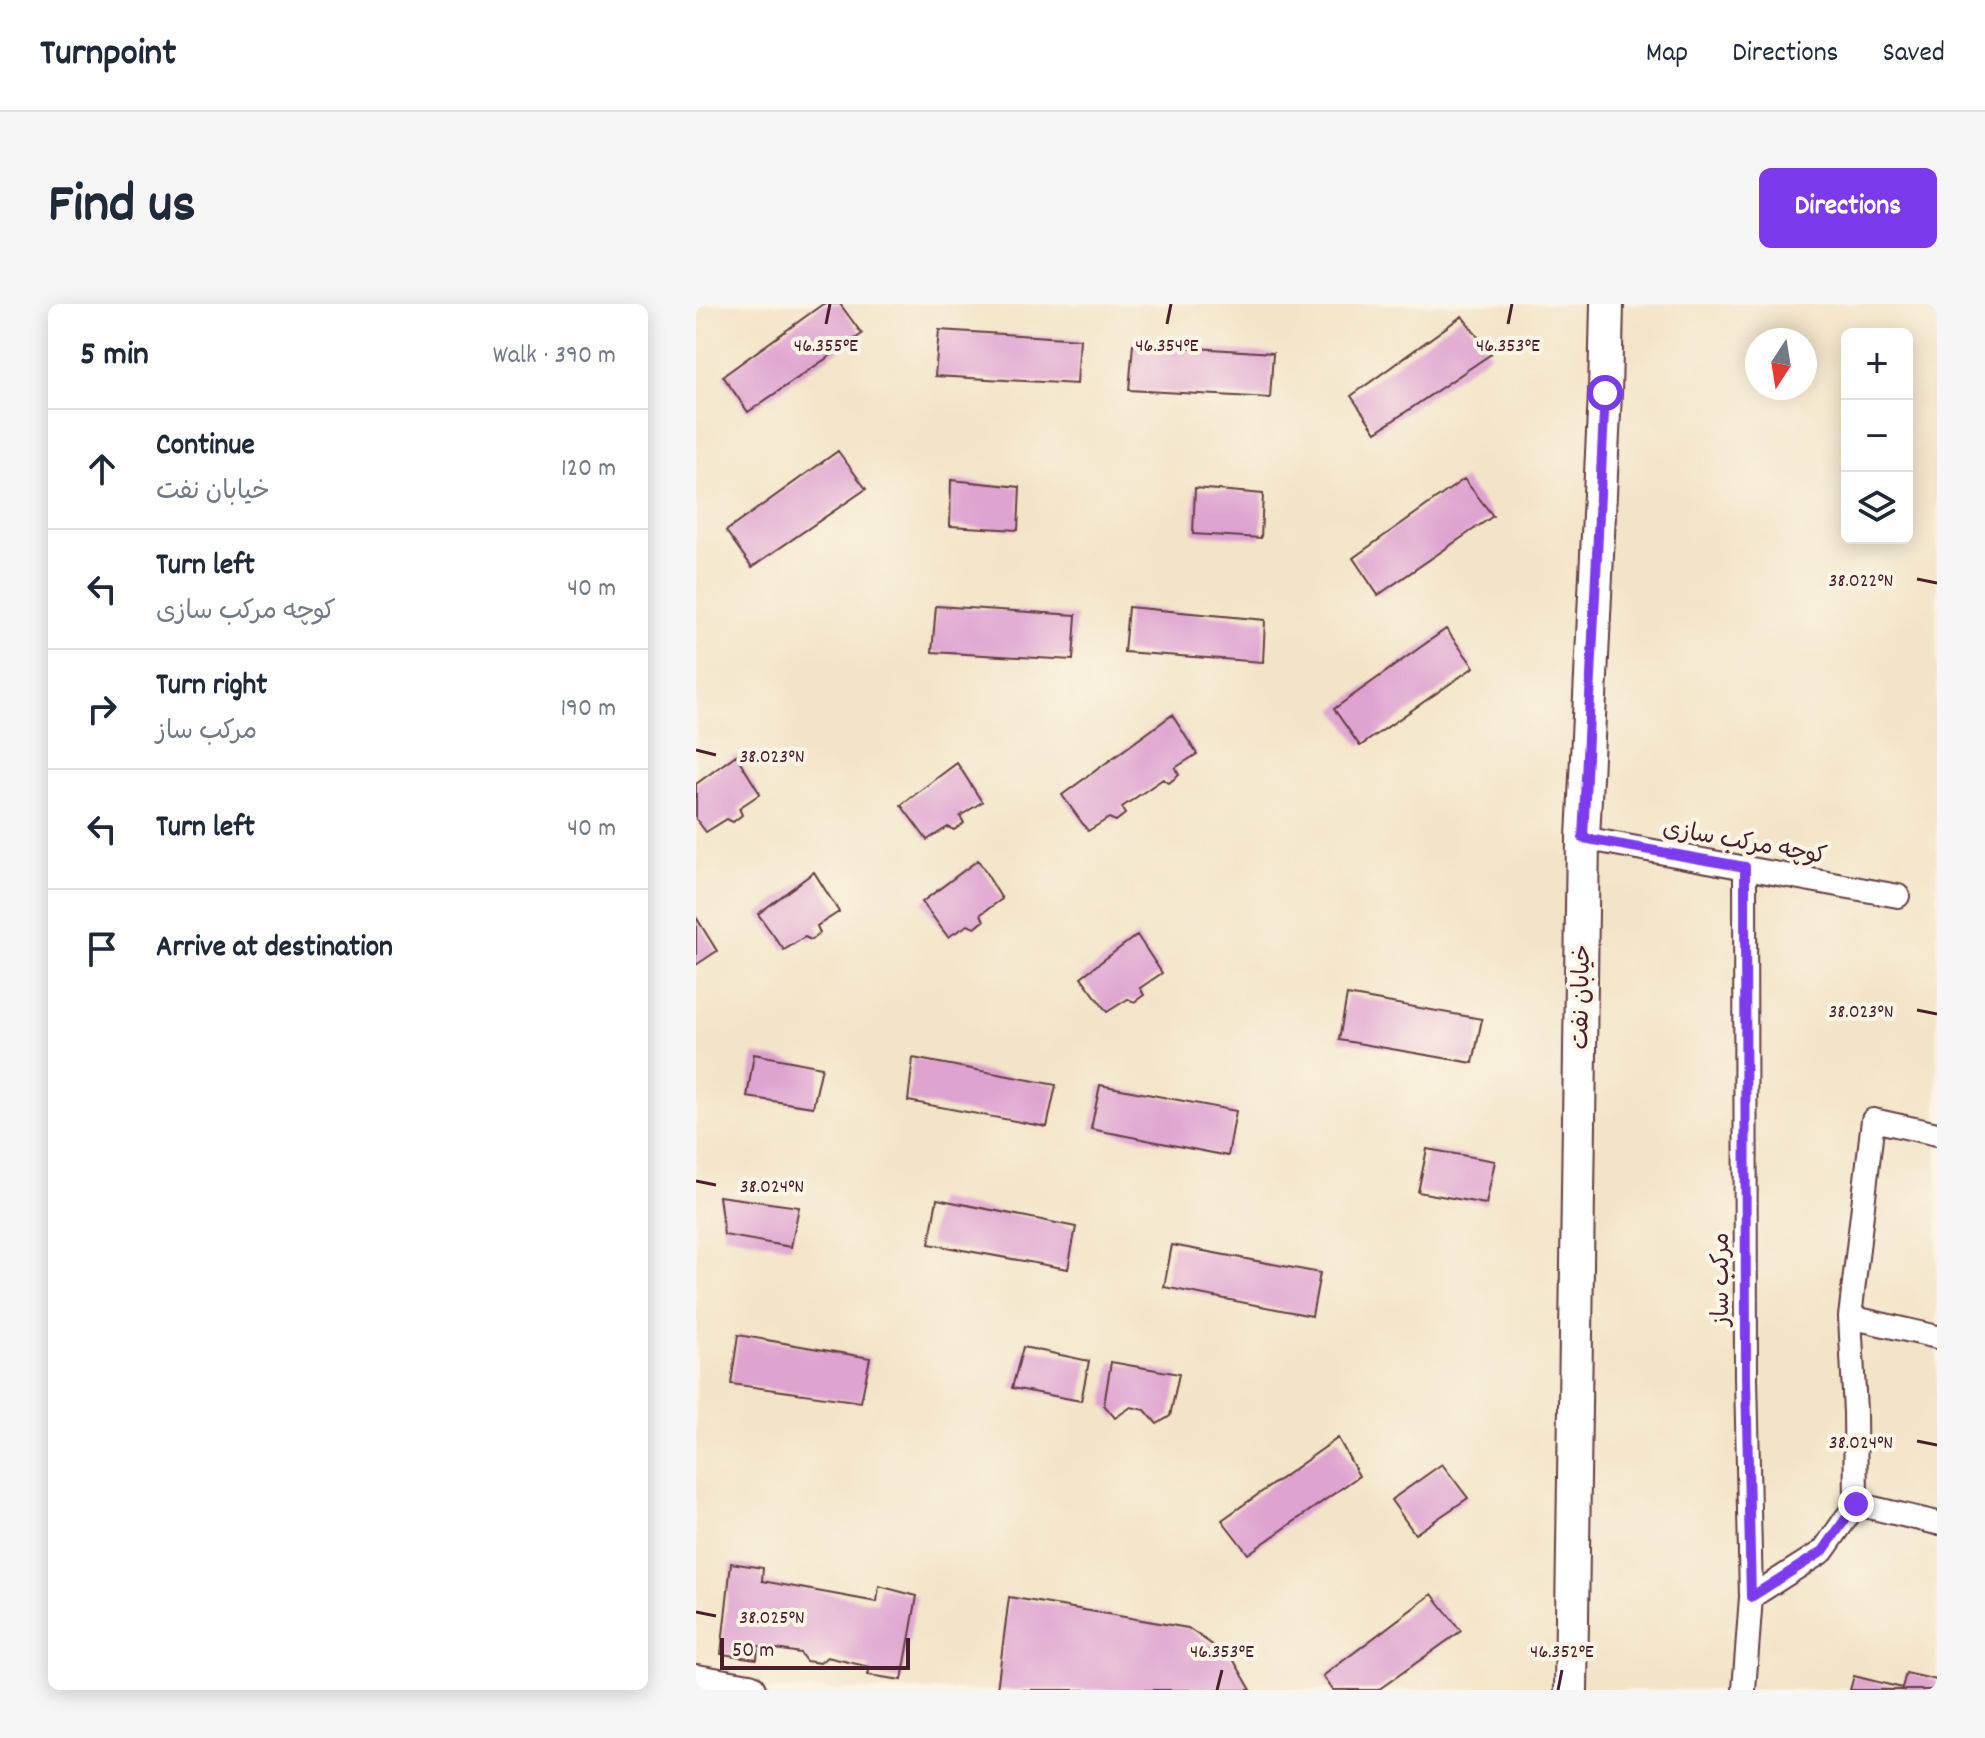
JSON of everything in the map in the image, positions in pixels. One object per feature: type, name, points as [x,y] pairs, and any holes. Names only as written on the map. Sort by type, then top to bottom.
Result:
[{"type":"main road","name":"خیابان نفت","points":[[1571,1690],[1583,838],[1607,304]]},
{"type":"main road","points":[[696,1681],[749,1690]]},
{"type":"street","name":"کوچه مرکب سازی","points":[[1583,838],[1898,896]]},
{"type":"street","name":"مرکب ساز","points":[[1744,1690],[1751,1597],[1746,1378],[1745,867]]},
{"type":"street","points":[[1751,1597],[1823,1551],[1856,1504],[1850,1317],[1873,1120],[1937,1134]]},
{"type":"street","points":[[1850,1317],[1937,1337]]},
{"type":"street","points":[[1856,1504],[1937,1523]]},
{"type":"building","points":[[823,304],[840,304],[862,334],[748,412],[723,376]]},
{"type":"building","points":[[1462,316],[1491,354],[1376,432],[1351,396]]},
{"type":"building","points":[[939,330],[1080,339],[1077,384],[935,376]]},
{"type":"building","points":[[1133,344],[1273,353],[1270,398],[1129,390]]},
{"type":"building","points":[[838,451],[866,489],[752,567],[726,531]]},
{"type":"building","points":[[1464,479],[1493,516],[1378,595],[1353,558]]},
{"type":"building","points":[[951,480],[1020,487],[1018,530],[950,526]]},
{"type":"building","points":[[1195,488],[1263,494],[1261,538],[1193,534]]},
{"type":"building","points":[[936,606],[1076,615],[1073,660],[932,652]]},
{"type":"building","points":[[1128,607],[1265,620],[1263,662],[1124,652]]},
{"type":"building","points":[[1446,629],[1474,667],[1360,746],[1334,709]]},
{"type":"building","points":[[1172,715],[1197,754],[1175,768],[1179,775],[1169,783],[1163,779],[1122,807],[1125,814],[1116,821],[1109,818],[1088,831],[1062,795]]},
{"type":"building","points":[[736,755],[760,794],[739,808],[742,815],[733,822],[727,819],[706,832],[696,819],[696,784]]},
{"type":"building","points":[[957,763],[982,802],[960,816],[964,823],[954,830],[948,827],[927,840],[901,805]]},
{"type":"building","points":[[978,860],[1002,899],[981,914],[984,921],[975,928],[968,925],[948,937],[922,902]]},
{"type":"building","points":[[814,872],[839,912],[817,926],[820,933],[811,940],[805,937],[784,950],[758,914]]},
{"type":"building","points":[[696,917],[717,951],[696,965]]},
{"type":"building","points":[[1137,935],[1162,973],[1140,988],[1144,995],[1134,1002],[1128,999],[1107,1012],[1081,977]]},
{"type":"building","points":[[1347,995],[1482,1019],[1473,1063],[1339,1040]]},
{"type":"building","points":[[754,1054],[822,1067],[813,1107],[747,1097]]},
{"type":"building","points":[[913,1058],[1056,1085],[1047,1127],[908,1101]]},
{"type":"building","points":[[1100,1085],[1236,1111],[1228,1156],[1091,1129]]},
{"type":"building","points":[[1427,1149],[1495,1161],[1486,1204],[1418,1192]]},
{"type":"building","points":[[719,1196],[799,1207],[791,1247],[724,1235]]},
{"type":"building","points":[[937,1199],[1076,1227],[1068,1269],[929,1244]]},
{"type":"building","points":[[1172,1245],[1320,1273],[1312,1316],[1164,1287]]},
{"type":"building","points":[[738,1335],[870,1358],[861,1402],[731,1384]]},
{"type":"building","points":[[1023,1347],[1089,1361],[1081,1401],[1012,1388]]},
{"type":"building","points":[[1111,1362],[1179,1374],[1170,1416],[1157,1424],[1145,1410],[1131,1407],[1115,1418],[1104,1405]]},
{"type":"building","points":[[1338,1438],[1359,1476],[1248,1554],[1222,1520]]},
{"type":"building","points":[[1442,1464],[1468,1498],[1415,1534],[1391,1500]]},
{"type":"building","points":[[731,1563],[763,1568],[762,1581],[877,1602],[879,1586],[917,1596],[902,1680],[868,1675],[870,1667],[827,1657],[820,1663],[806,1661],[800,1653],[758,1646],[757,1659],[721,1654]]},
{"type":"building","points":[[1432,1594],[1461,1631],[1378,1690],[1333,1690],[1323,1676]]},
{"type":"building","points":[[1009,1597],[1188,1628],[1233,1659],[1251,1690],[997,1690]]},
{"type":"building","points":[[1906,1673],[1937,1680],[1937,1690],[1850,1690],[1854,1676],[1902,1688]]},
{"type":"route","points":[[1605,393],[1583,838],[1745,867],[1746,1378],[1751,1597],[1823,1551],[1856,1504]]}]
